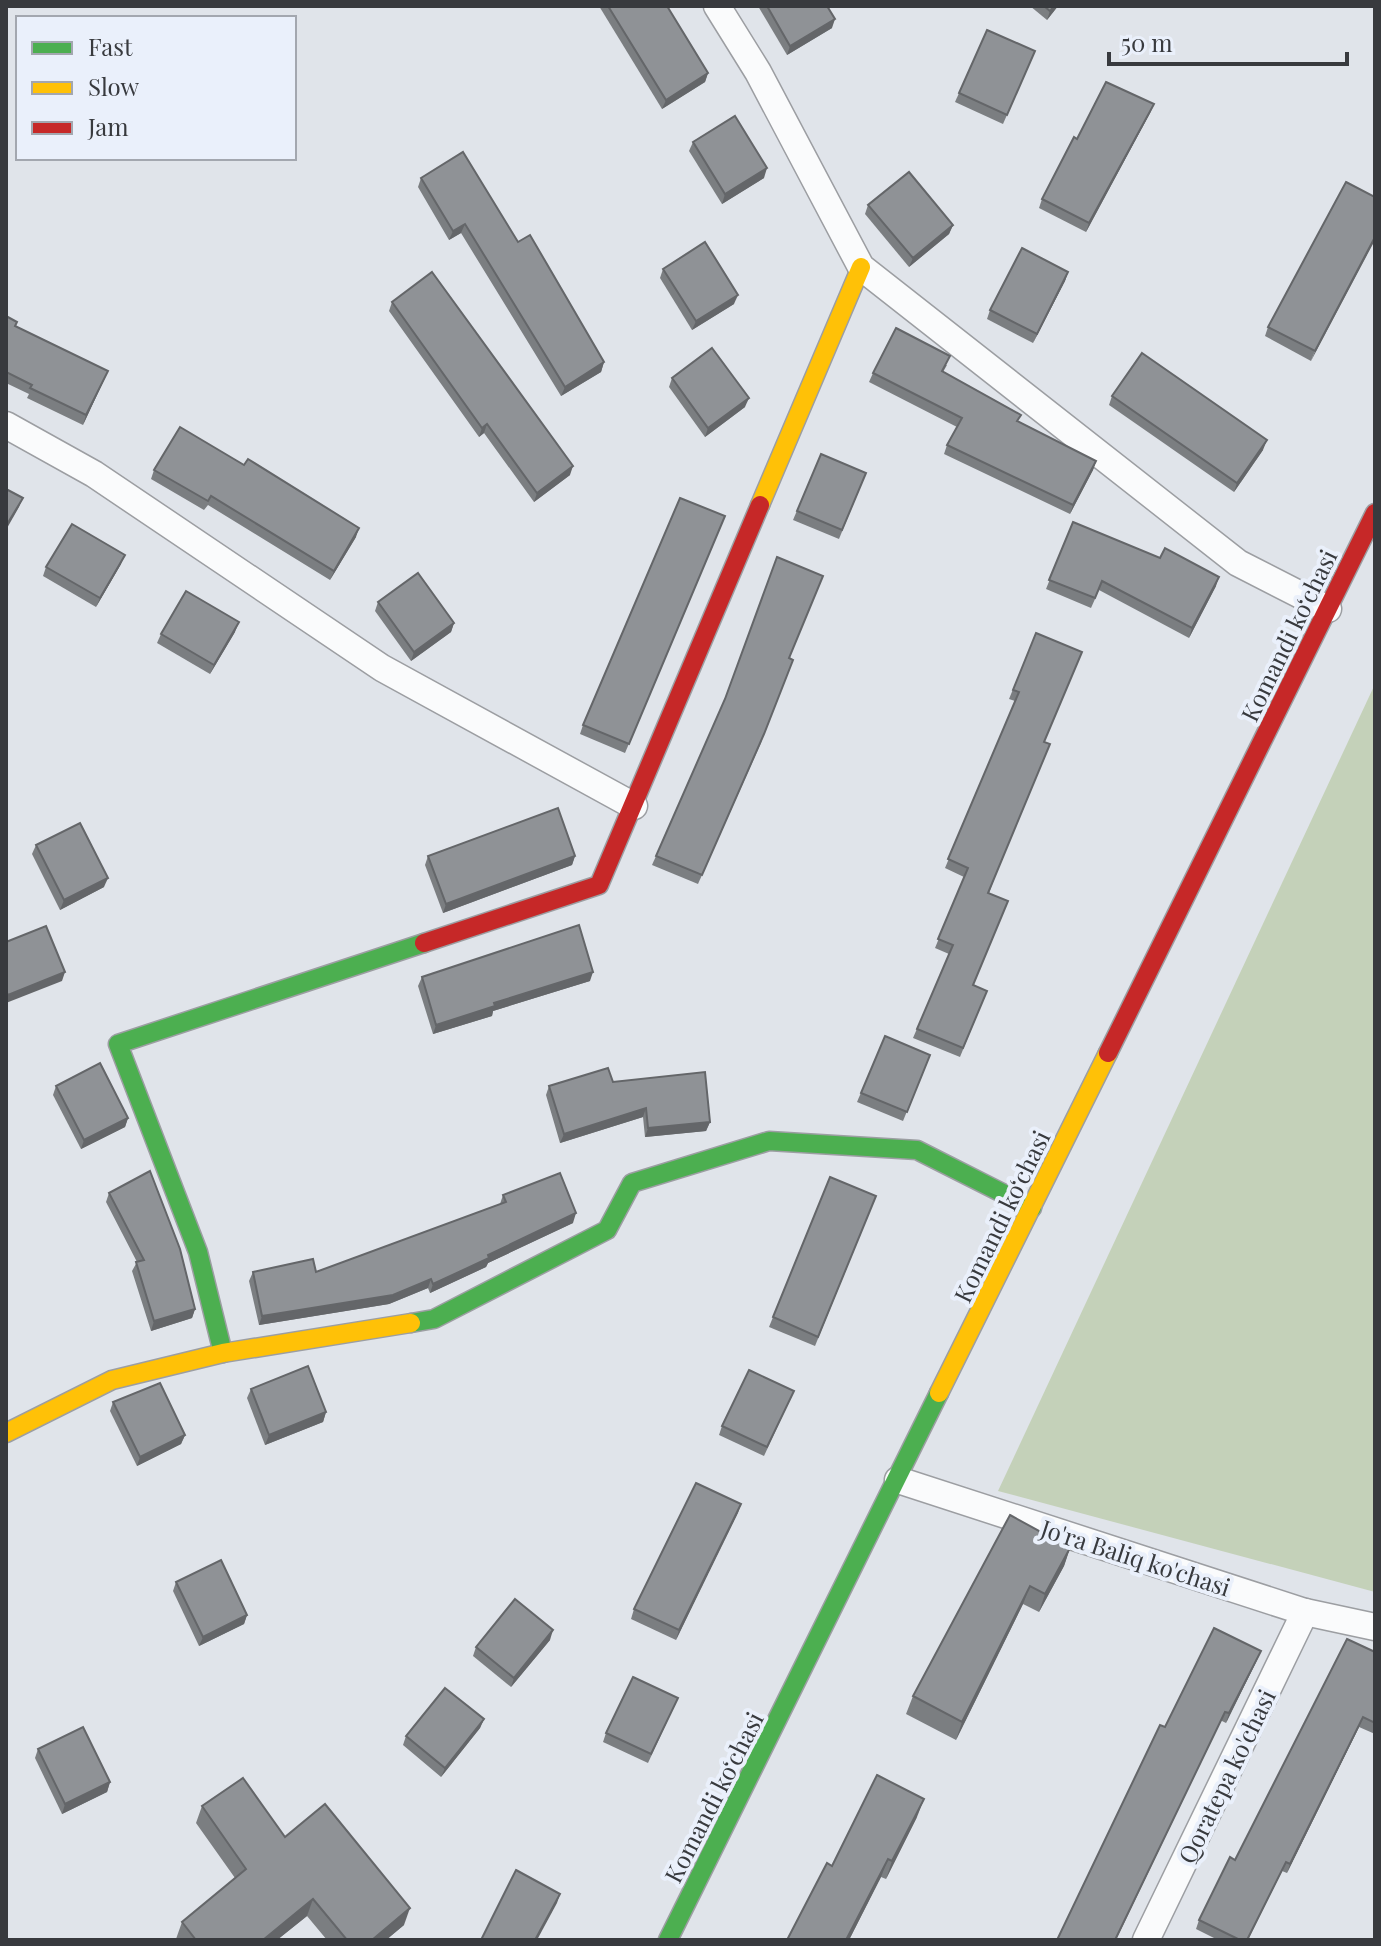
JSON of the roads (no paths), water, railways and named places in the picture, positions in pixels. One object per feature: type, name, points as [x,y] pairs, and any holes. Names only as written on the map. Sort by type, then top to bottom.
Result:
[{"type":"street","points":[[717,6],[758,72],[861,267],[1238,563],[1328,609]]},
{"type":"street","points":[[223,1353],[198,1252],[118,1044],[599,885],[861,267]]},
{"type":"street","points":[[6,425],[94,474],[382,668],[634,806]]},
{"type":"street","name":"Komandi ko‘chasi","points":[[668,1940],[1375,513]]},
{"type":"street","points":[[6,1433],[112,1380],[223,1353],[434,1319],[607,1230],[632,1183],[769,1141],[917,1150],[1032,1208]]},
{"type":"street","name":"Jo'ra Baliq ko'chasi","points":[[898,1480],[1305,1612],[1375,1627]]},
{"type":"street","name":"Qoratepa ko'chasi","points":[[1146,1940],[1305,1612]]}]
